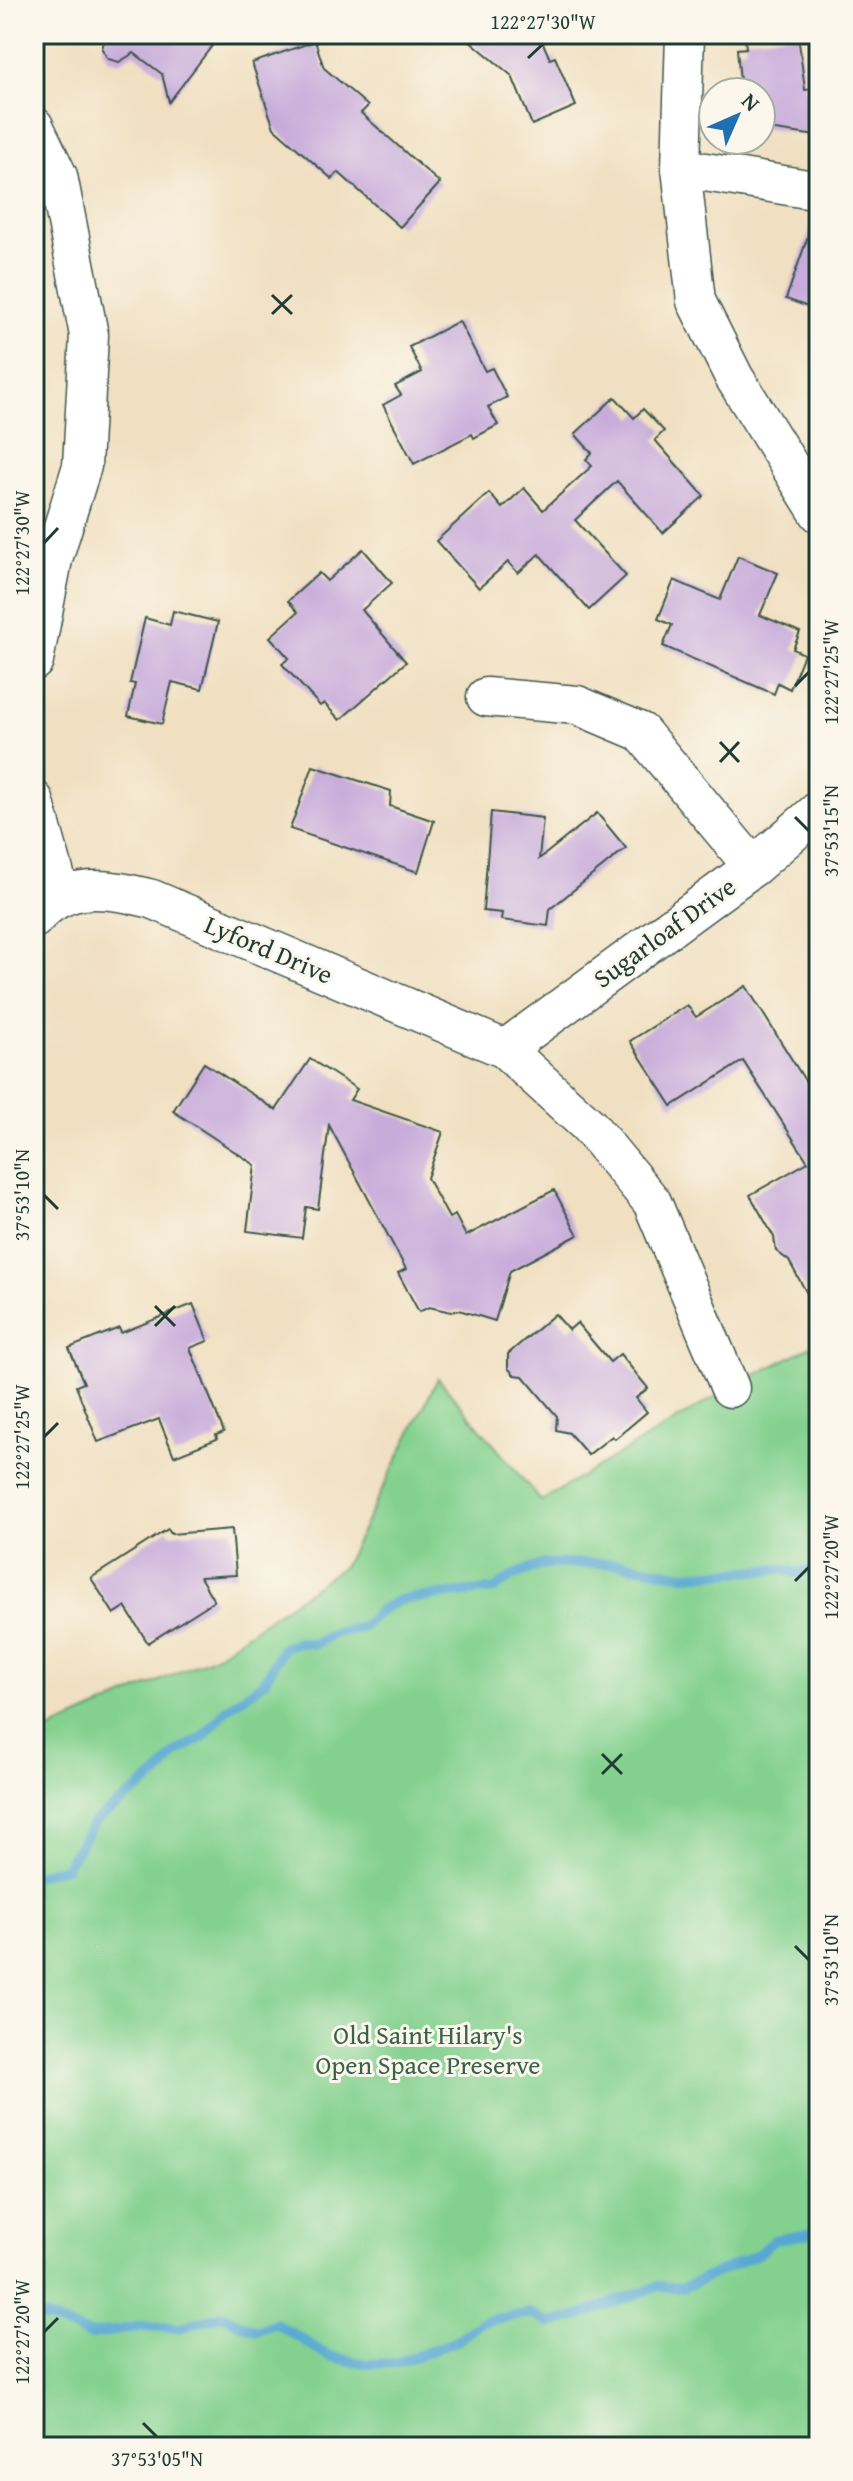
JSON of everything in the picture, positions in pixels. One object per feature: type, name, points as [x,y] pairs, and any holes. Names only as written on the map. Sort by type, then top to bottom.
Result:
[{"type":"street","points":[[685,34],[681,168],[696,301],[734,377],[819,513]]},
{"type":"street","points":[[34,126],[58,176],[89,335],[82,466],[44,556],[34,661]]},
{"type":"street","points":[[681,168],[819,191]]},
{"type":"street","points":[[486,697],[577,705],[641,732],[753,867]]},
{"type":"street","points":[[34,800],[48,908]]},
{"type":"street","name":"Sugarloaf Drive","points":[[505,1049],[753,867],[819,810]]},
{"type":"street","name":"Lyford Drive","points":[[48,908],[108,888],[152,899],[505,1049],[589,1126],[652,1202],[730,1388]]},
{"type":"green space","name":"Old Saint Hilary's Open Space Preserve","points":[[819,1342],[819,2447],[34,2447],[34,1741],[60,1725],[215,1656],[344,1566],[438,1378],[541,1501],[730,1388]]},
{"type":"building","points":[[106,34],[221,34],[169,102],[162,74],[134,53],[119,62],[108,59],[102,49]]},
{"type":"building","points":[[462,34],[539,34],[550,59],[555,57],[576,106],[532,125],[512,76]]},
{"type":"building","points":[[798,34],[805,90],[816,89],[817,136],[777,130],[777,76],[740,76],[737,49],[746,48],[745,39]]},
{"type":"building","points":[[315,41],[324,68],[368,106],[361,113],[440,183],[400,227],[338,172],[332,179],[274,128],[252,63]]},
{"type":"building","points":[[815,216],[819,216],[819,311],[786,299]]},
{"type":"building","points":[[459,321],[485,371],[492,368],[507,397],[488,407],[498,425],[474,438],[472,434],[414,464],[383,405],[401,395],[395,386],[422,372],[409,347]]},
{"type":"building","points":[[615,397],[634,418],[643,409],[664,431],[655,440],[704,496],[663,533],[617,481],[575,520],[626,576],[589,610],[539,554],[518,573],[508,562],[479,588],[436,541],[489,493],[502,508],[524,488],[543,510],[592,466],[586,459],[592,453],[575,434]]},
{"type":"building","points":[[363,549],[392,583],[362,610],[406,662],[340,720],[324,703],[320,706],[282,664],[289,658],[270,637],[298,612],[288,601],[319,573],[327,581]]},
{"type":"building","points":[[738,556],[778,573],[760,615],[800,632],[793,649],[804,654],[790,689],[778,683],[774,694],[663,646],[672,625],[658,619],[674,580],[720,600]]},
{"type":"building","points":[[173,611],[218,622],[202,689],[172,682],[162,724],[128,716],[135,684],[130,683],[145,618],[170,625]]},
{"type":"building","points":[[313,766],[391,791],[390,806],[434,821],[418,872],[290,829]]},
{"type":"building","points":[[491,812],[543,818],[539,859],[597,813],[626,848],[550,909],[548,926],[501,920],[502,913],[483,911]]},
{"type":"building","points":[[746,986],[819,1103],[819,1315],[789,1261],[776,1251],[774,1237],[750,1195],[808,1162],[743,1061],[672,1106],[630,1041],[687,1005],[696,1017]]},
{"type":"building","points":[[310,1059],[357,1089],[350,1100],[443,1132],[427,1178],[449,1218],[455,1215],[466,1236],[554,1190],[578,1235],[510,1271],[495,1321],[459,1310],[451,1312],[429,1307],[419,1312],[398,1273],[406,1269],[329,1125],[318,1209],[306,1207],[302,1238],[247,1231],[255,1165],[173,1111],[204,1063],[276,1110]]},
{"type":"building","points":[[193,1304],[208,1341],[190,1348],[224,1432],[216,1435],[217,1439],[174,1456],[159,1419],[98,1442],[76,1386],[84,1383],[69,1348],[119,1328],[121,1333]]},
{"type":"building","points":[[555,1314],[569,1330],[577,1323],[610,1362],[620,1354],[648,1388],[636,1398],[647,1412],[615,1439],[612,1436],[588,1455],[569,1433],[556,1430],[557,1416],[523,1376],[514,1375],[508,1368],[508,1354]]},
{"type":"building","points":[[168,1529],[171,1534],[232,1529],[236,1575],[200,1577],[214,1601],[148,1643],[125,1607],[114,1614],[91,1578]]},
{"type":"waterway","points":[[34,1876],[66,1867],[94,1822],[159,1774],[176,1753],[203,1737],[227,1709],[264,1682],[283,1648],[297,1642],[314,1644],[335,1633],[363,1627],[379,1611],[399,1600],[495,1589],[514,1575],[544,1564],[618,1563],[684,1575],[781,1569],[796,1573],[819,1568]]},
{"type":"waterway","points":[[34,2314],[91,2335],[143,2326],[179,2328],[222,2315],[257,2331],[275,2323],[329,2356],[365,2364],[397,2363],[457,2341],[483,2321],[530,2313],[549,2323],[576,2317],[658,2286],[683,2288],[760,2253],[773,2240],[819,2232]]}]
